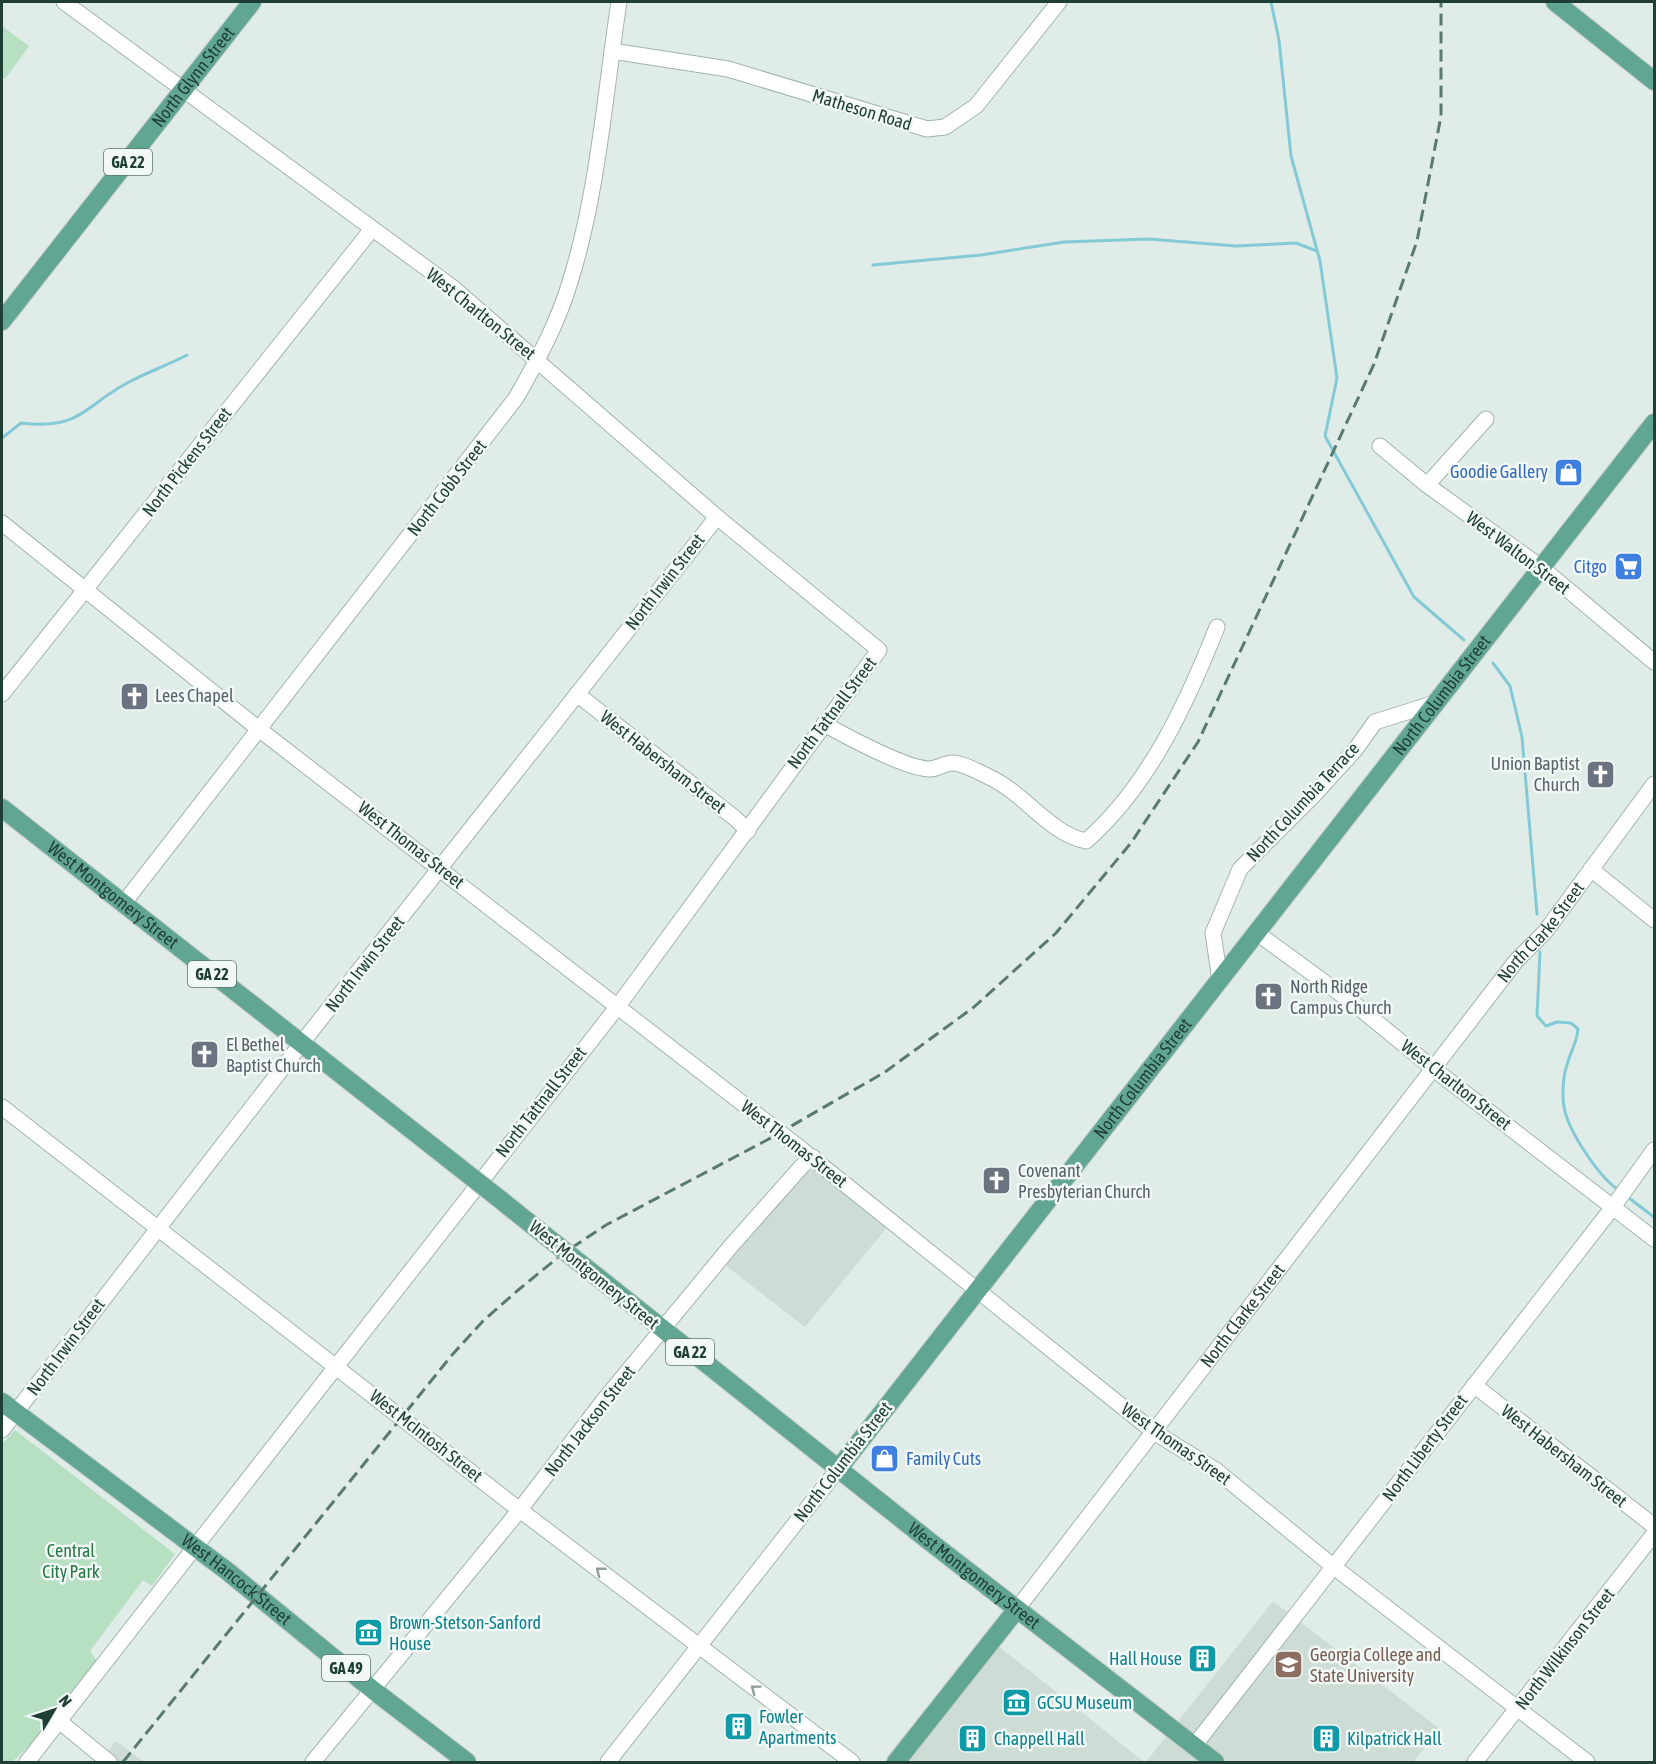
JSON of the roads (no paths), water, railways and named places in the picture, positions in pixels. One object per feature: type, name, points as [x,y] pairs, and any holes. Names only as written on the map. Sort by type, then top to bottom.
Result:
[{"type":"main road","name":"North Glynn Street","points":[[2,321],[252,2]]},
{"type":"main road","points":[[1555,2],[1654,81]]},
{"type":"main road","name":"North Columbia Street","points":[[839,1467],[1654,423]]},
{"type":"main road","name":"West Montgomery Street","points":[[2,808],[1017,1609],[1215,1762]]},
{"type":"main road","name":"West Hancock Street","points":[[8,1407],[195,1548],[467,1762]]},
{"type":"main road","name":"North Clarke Street","points":[[896,1762],[1017,1609]]},
{"type":"street","name":"West Charlton Street","points":[[64,2],[452,287],[717,516],[879,650]]},
{"type":"street","name":"North Cobb Street","points":[[123,904],[516,398],[537,360],[570,282],[586,219],[620,2]]},
{"type":"street","name":"Matheson Road","points":[[612,51],[728,69],[927,129],[945,127],[976,106],[1060,2]]},
{"type":"street","name":"North Pickens Street","points":[[2,694],[372,229]]},
{"type":"street","points":[[1427,485],[1486,419]]},
{"type":"street","name":"West Walton Street","points":[[1380,446],[1427,485],[1542,568],[1654,662]]},
{"type":"street","name":"North Irwin Street","points":[[2,1430],[8,1407],[157,1228],[717,516]]},
{"type":"street","name":"West Thomas Street","points":[[2,523],[260,730],[807,1153],[1154,1432],[1217,1471],[1334,1567],[1587,1762]]},
{"type":"street","points":[[824,724],[862,745],[911,764],[930,769],[952,763],[992,778],[1072,838],[1086,841],[1117,808],[1153,759],[1184,707],[1217,627]]},
{"type":"street","name":"North Tattnall Street","points":[[27,1762],[618,1006],[879,650]]},
{"type":"street","name":"West Habersham Street","points":[[577,694],[736,819],[748,831]]},
{"type":"street","name":"North Columbia Terrace","points":[[1220,980],[1213,933],[1240,869],[1326,781],[1376,722],[1438,702]]},
{"type":"street","name":"North Clarke Street","points":[[1017,1609],[1435,1070],[1516,961],[1545,932],[1654,784]]},
{"type":"street","points":[[1591,869],[1654,920]]},
{"type":"street","name":"West Charlton Street","points":[[1257,933],[1357,1006],[1435,1070],[1654,1239]]},
{"type":"street","name":"West McIntosh Street","points":[[2,1107],[699,1647],[852,1762]]},
{"type":"street","name":"North Liberty Street","points":[[1194,1746],[1613,1207],[1654,1150]]},
{"type":"street","name":"North Jackson Street","points":[[313,1762],[521,1509],[604,1400],[730,1246],[802,1166],[807,1153]]},
{"type":"street","name":"West Habersham Street","points":[[1474,1385],[1654,1526]]},
{"type":"street","name":"North Columbia Street","points":[[608,1762],[839,1467]]},
{"type":"street","name":"North Wilkinson Street","points":[[1475,1762],[1654,1534]]},
{"type":"street","points":[[59,1721],[110,1762]]},
{"type":"waterway","points":[[1271,2],[1279,40],[1291,156],[1320,261],[1337,378],[1325,436],[1414,597],[1464,640]]},
{"type":"waterway","points":[[873,265],[981,255],[1064,242],[1149,239],[1236,246],[1296,243],[1317,251]]},
{"type":"waterway","points":[[2,438],[21,423],[57,423],[70,419],[129,382],[187,355]]},
{"type":"waterway","points":[[1493,663],[1510,686],[1522,737],[1537,914]]},
{"type":"waterway","points":[[1540,952],[1537,1016],[1546,1026],[1557,1022],[1571,1023],[1578,1029],[1564,1080],[1563,1102],[1567,1117],[1585,1152],[1601,1174],[1617,1189]]},
{"type":"waterway","points":[[1629,1198],[1654,1217]]},
{"type":"railway","points":[[123,1762],[452,1355],[483,1321],[561,1255],[606,1225],[767,1140],[885,1072],[974,1007],[1056,933],[1131,843],[1198,742],[1374,364],[1417,241],[1441,116],[1441,2]]},
{"type":"place","name":"Goodie Gallery","points":[[1569,472]]},
{"type":"place","name":"Citgo","points":[[1628,567]]},
{"type":"place","name":"Lees Chapel","points":[[134,696]]},
{"type":"place","name":"Union Baptist Church","points":[[1601,774]]},
{"type":"place","name":"North Ridge Campus Church","points":[[1269,997]]},
{"type":"place","name":"El Bethel Baptist Church","points":[[205,1055]]},
{"type":"place","name":"Covenant Presbyterian Church","points":[[997,1181]]},
{"type":"place","name":"Family Cuts","points":[[885,1459]]},
{"type":"place","name":"Brown-Stetson-Sanford House","points":[[368,1633]]},
{"type":"place","name":"Hall House","points":[[1203,1659]]},
{"type":"place","name":"Georgia College and State University","points":[[1289,1665]]},
{"type":"place","name":"GCSU Museum","points":[[1016,1703]]},
{"type":"place","name":"Fowler Apartments","points":[[738,1727]]},
{"type":"place","name":"Chappell Hall","points":[[973,1739]]},
{"type":"place","name":"Kilpatrick Hall","points":[[1326,1739]]},
{"type":"park label","name":"Central City Park","points":[[71,1561]]}]
